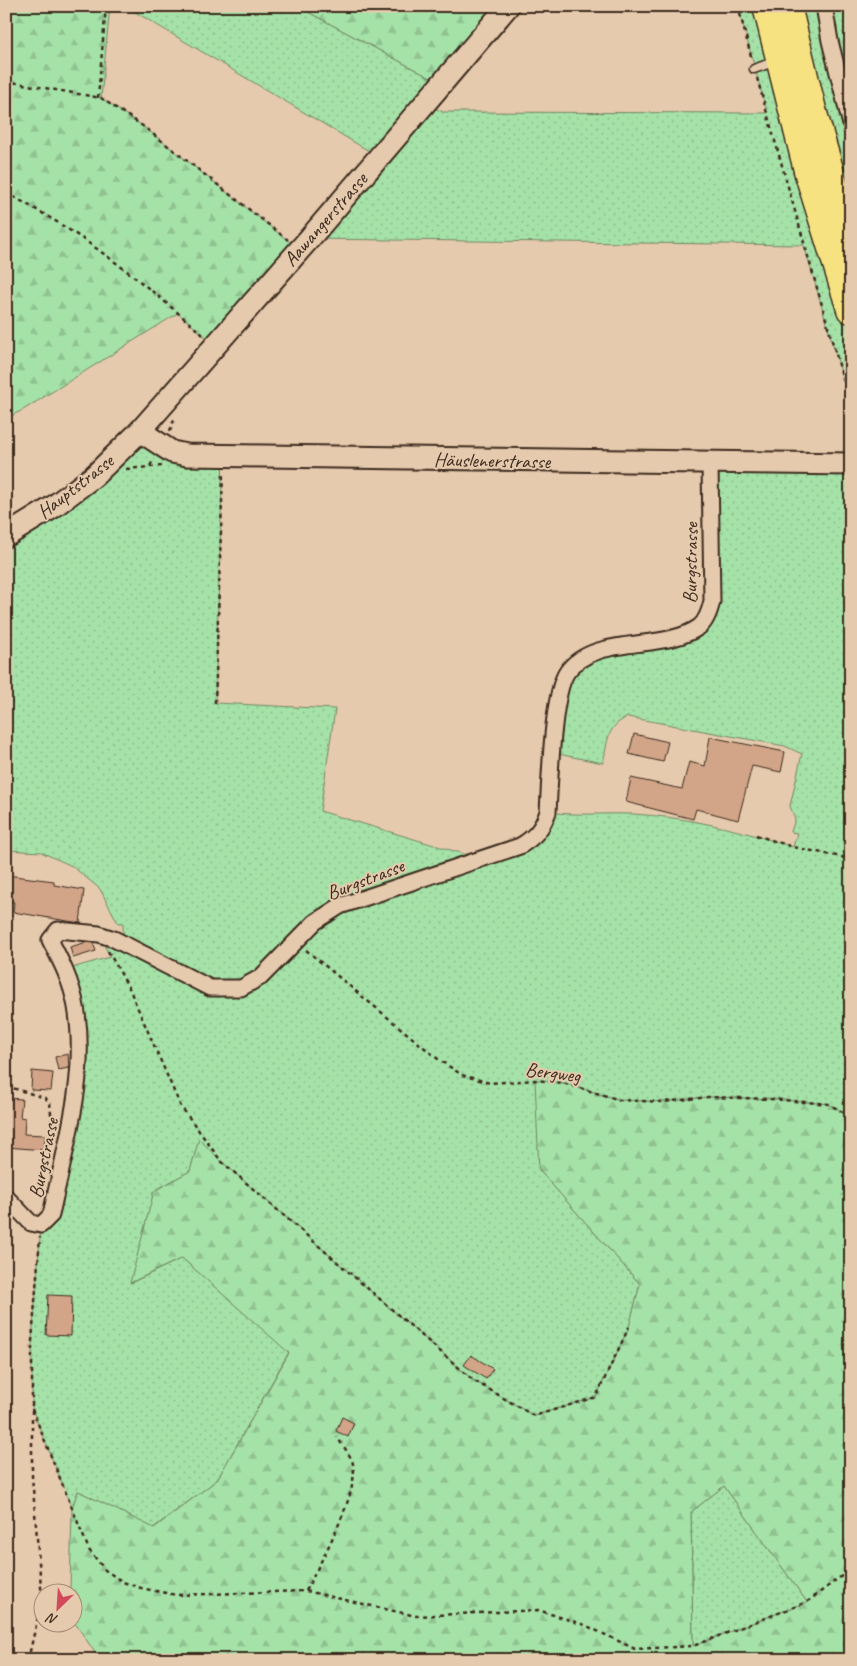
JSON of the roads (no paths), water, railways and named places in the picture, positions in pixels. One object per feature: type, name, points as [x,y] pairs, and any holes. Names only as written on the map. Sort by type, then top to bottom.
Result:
[{"type":"highway","points":[[767,6],[809,174],[851,309]]},
{"type":"highway","points":[[787,6],[816,127],[851,246]]},
{"type":"street","name":"Aawangerstrasse","points":[[140,431],[300,250],[508,6]]},
{"type":"street","points":[[824,6],[830,41],[851,125]]},
{"type":"street","name":"Häuslenerstrasse","points":[[140,431],[172,452],[187,455],[851,464]]},
{"type":"street","name":"Hauptstrasse","points":[[6,536],[54,507],[94,476],[140,431]]},
{"type":"street","name":"Burgstrasse","points":[[6,1196],[31,1223],[41,1226],[51,1215],[76,1096],[80,1041],[76,1005],[65,970],[50,940],[58,930],[99,934],[114,939],[210,988],[241,988],[261,977],[294,941],[315,922],[340,906],[520,846],[533,838],[543,825],[548,812],[559,693],[566,673],[576,662],[593,653],[685,634],[700,627],[709,614],[712,600],[710,463]]},
{"type":"lane","points":[[754,69],[780,60]]}]
